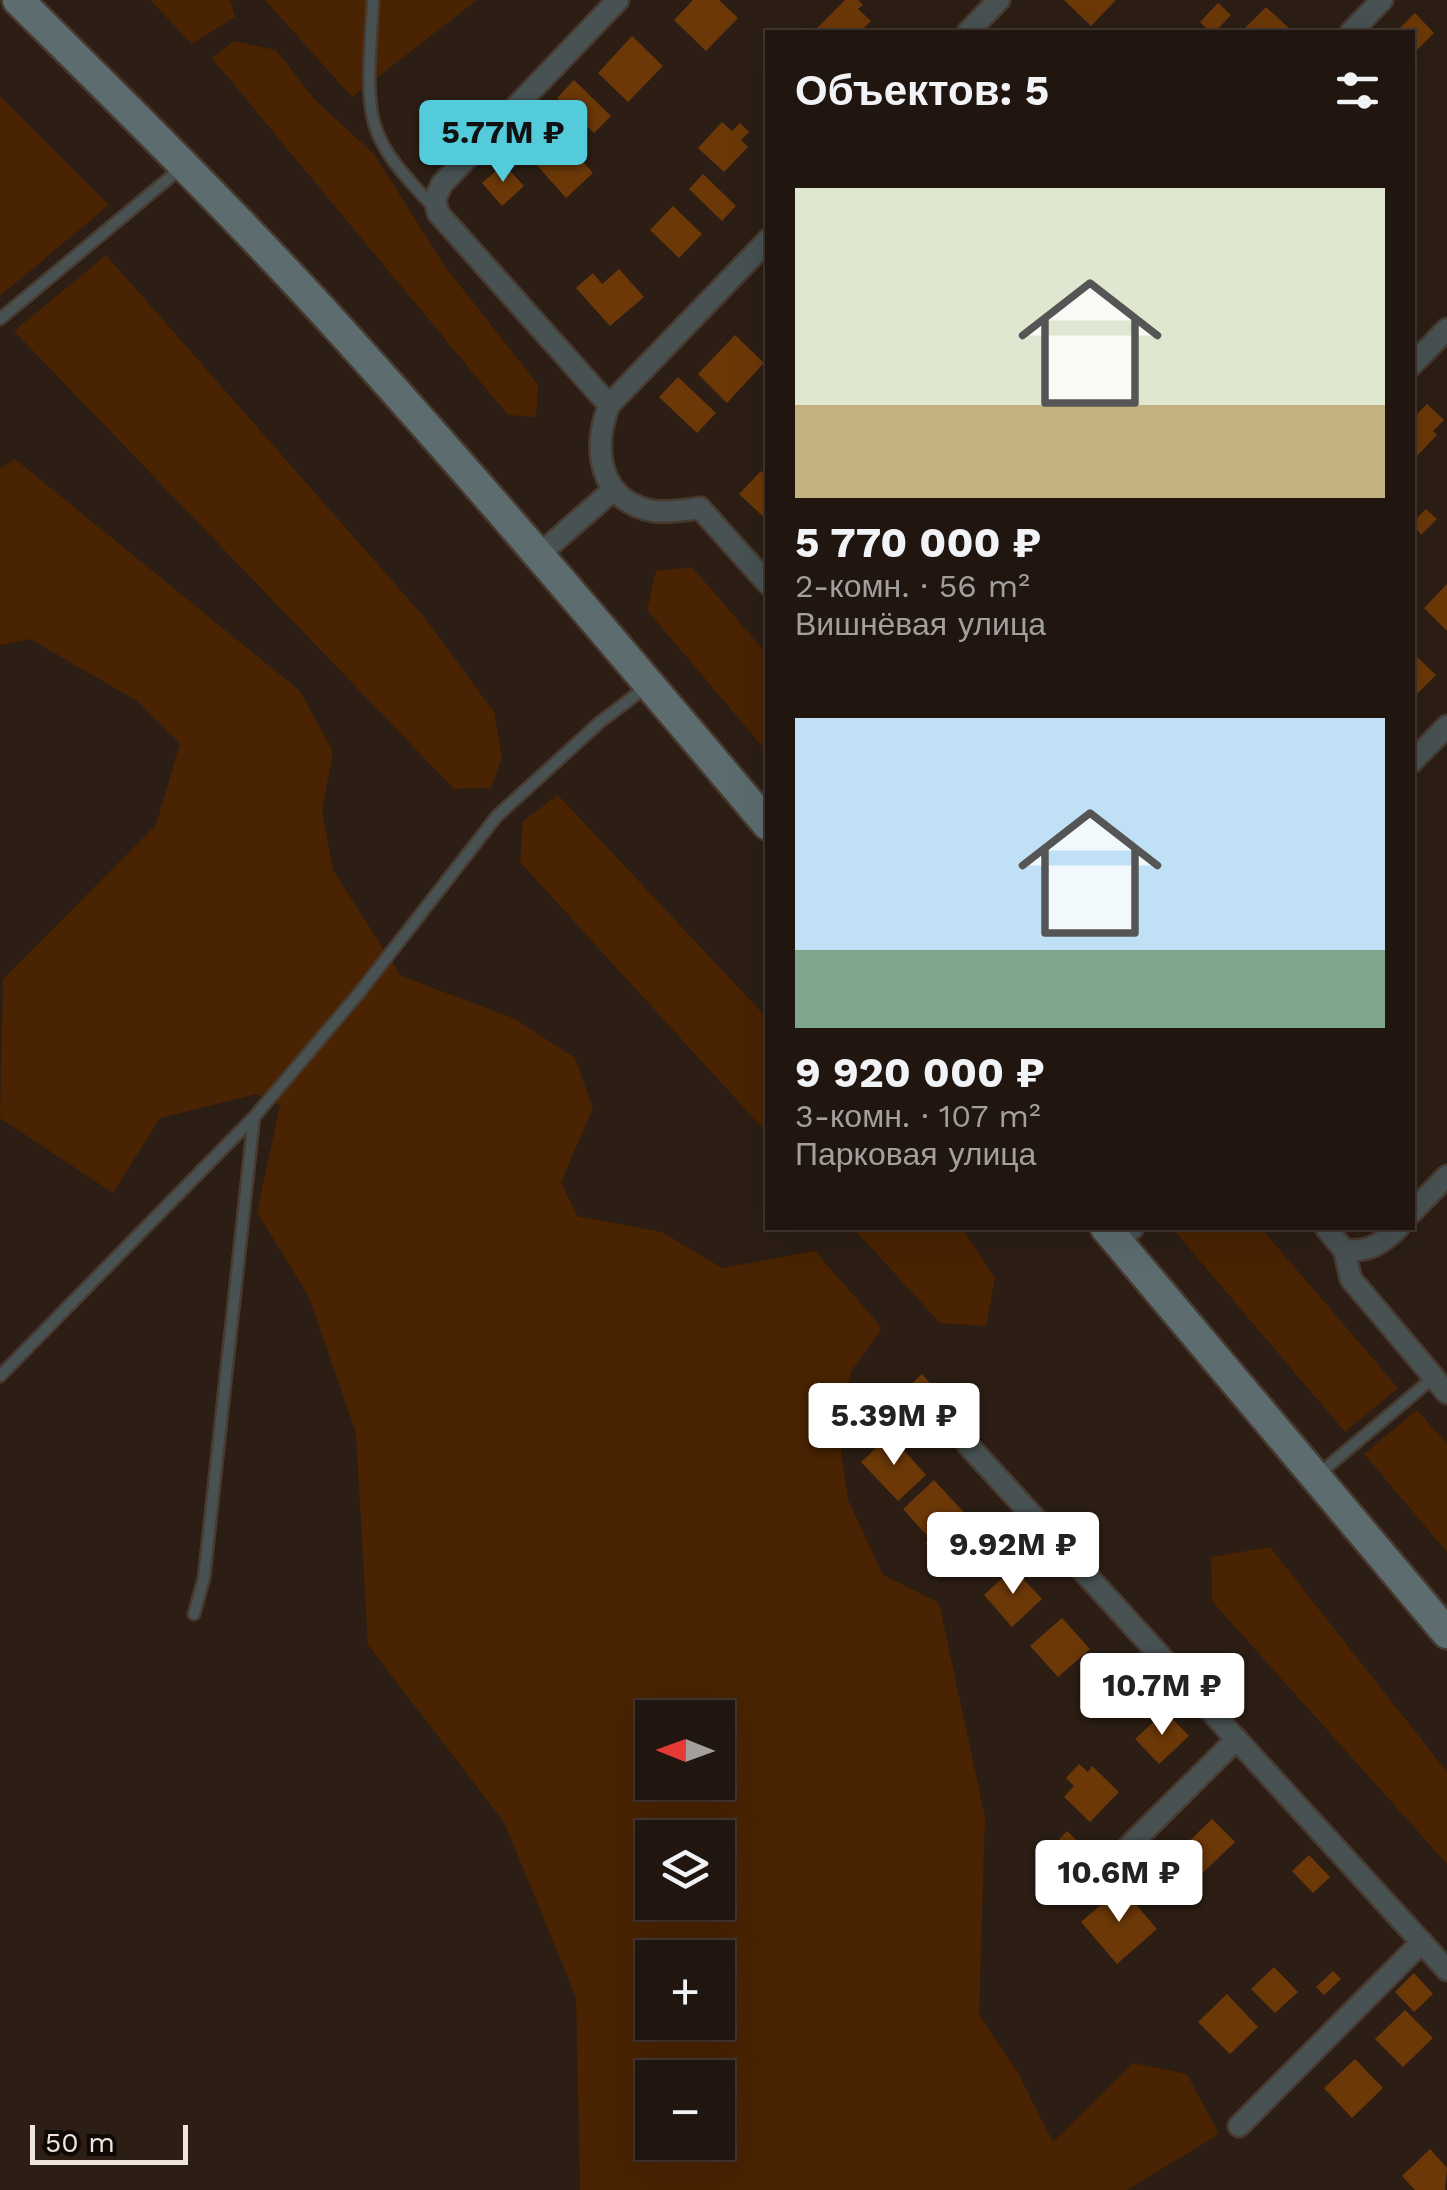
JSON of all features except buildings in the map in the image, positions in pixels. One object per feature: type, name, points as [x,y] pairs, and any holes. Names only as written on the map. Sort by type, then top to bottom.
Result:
[{"type":"street","points":[[18,0],[185,165],[340,330],[765,821]]},
{"type":"street","points":[[609,405],[438,212],[435,199],[442,184],[618,0]]},
{"type":"street","points":[[970,30],[999,0]]},
{"type":"street","points":[[1353,30],[1382,0]]},
{"type":"street","points":[[765,243],[609,405],[600,438],[602,464],[612,490],[636,506],[658,512],[700,508],[765,581]]},
{"type":"street","points":[[1415,361],[1447,328]]},
{"type":"street","points":[[539,556],[612,490]]},
{"type":"street","points":[[1415,759],[1447,726]]},
{"type":"street","points":[[1415,1209],[1447,1176]]},
{"type":"street","points":[[1328,1230],[1344,1250],[1351,1278],[1440,1385]]},
{"type":"street","points":[[1344,1250],[1374,1248],[1396,1230]]},
{"type":"street","points":[[1119,1232],[1447,1633]]},
{"type":"street","points":[[968,1445],[1447,1970]]},
{"type":"street","points":[[1117,1858],[1237,1740]]},
{"type":"street","points":[[1239,2126],[1422,1942]]},
{"type":"lane","points":[[373,0],[374,124],[386,149],[438,212]]},
{"type":"lane","points":[[0,319],[185,165]]},
{"type":"lane","points":[[0,1376],[254,1116],[372,978],[498,816],[600,722],[649,685]]},
{"type":"lane","points":[[194,1614],[204,1578],[254,1116]]},
{"type":"lane","points":[[1316,1477],[1440,1385]]},
{"type":"shaded area","points":[[150,0],[230,0],[235,17],[192,44]]},
{"type":"shaded area","points":[[265,0],[477,0],[352,97]]},
{"type":"shaded area","points":[[234,41],[276,50],[316,101],[374,154],[444,265],[538,385],[536,417],[508,415],[212,58]]},
{"type":"shaded area","points":[[0,96],[109,205],[0,296]]},
{"type":"shaded area","points":[[106,255],[424,617],[494,712],[502,757],[491,788],[454,789],[14,331]]},
{"type":"shaded area","points":[[15,459],[300,691],[333,752],[322,811],[333,870],[401,976],[515,1019],[575,1058],[593,1108],[561,1182],[577,1216],[662,1232],[722,1268],[815,1251],[882,1328],[851,1372],[838,1429],[848,1500],[883,1575],[939,1603],[985,1817],[979,2015],[1018,2073],[1053,2142],[1133,2063],[1187,2074],[1219,2134],[1127,2190],[580,2190],[576,1997],[504,1822],[368,1645],[356,1433],[309,1297],[257,1212],[280,1105],[256,1094],[160,1118],[113,1193],[0,1118],[3,979],[156,825],[180,743],[137,701],[30,639],[0,645],[0,469]]},
{"type":"shaded area","points":[[692,567],[765,652],[765,750],[647,610],[656,571]]},
{"type":"shaded area","points":[[558,795],[765,1016],[765,1131],[520,862],[523,821]]},
{"type":"shaded area","points":[[855,1230],[963,1230],[995,1278],[986,1326],[940,1323]]},
{"type":"shaded area","points":[[1174,1230],[1263,1230],[1398,1388],[1345,1432]]},
{"type":"shaded area","points":[[1417,1410],[1447,1444],[1447,1552],[1364,1454]]},
{"type":"shaded area","points":[[1270,1547],[1447,1772],[1447,1864],[1212,1601],[1211,1557]]}]
